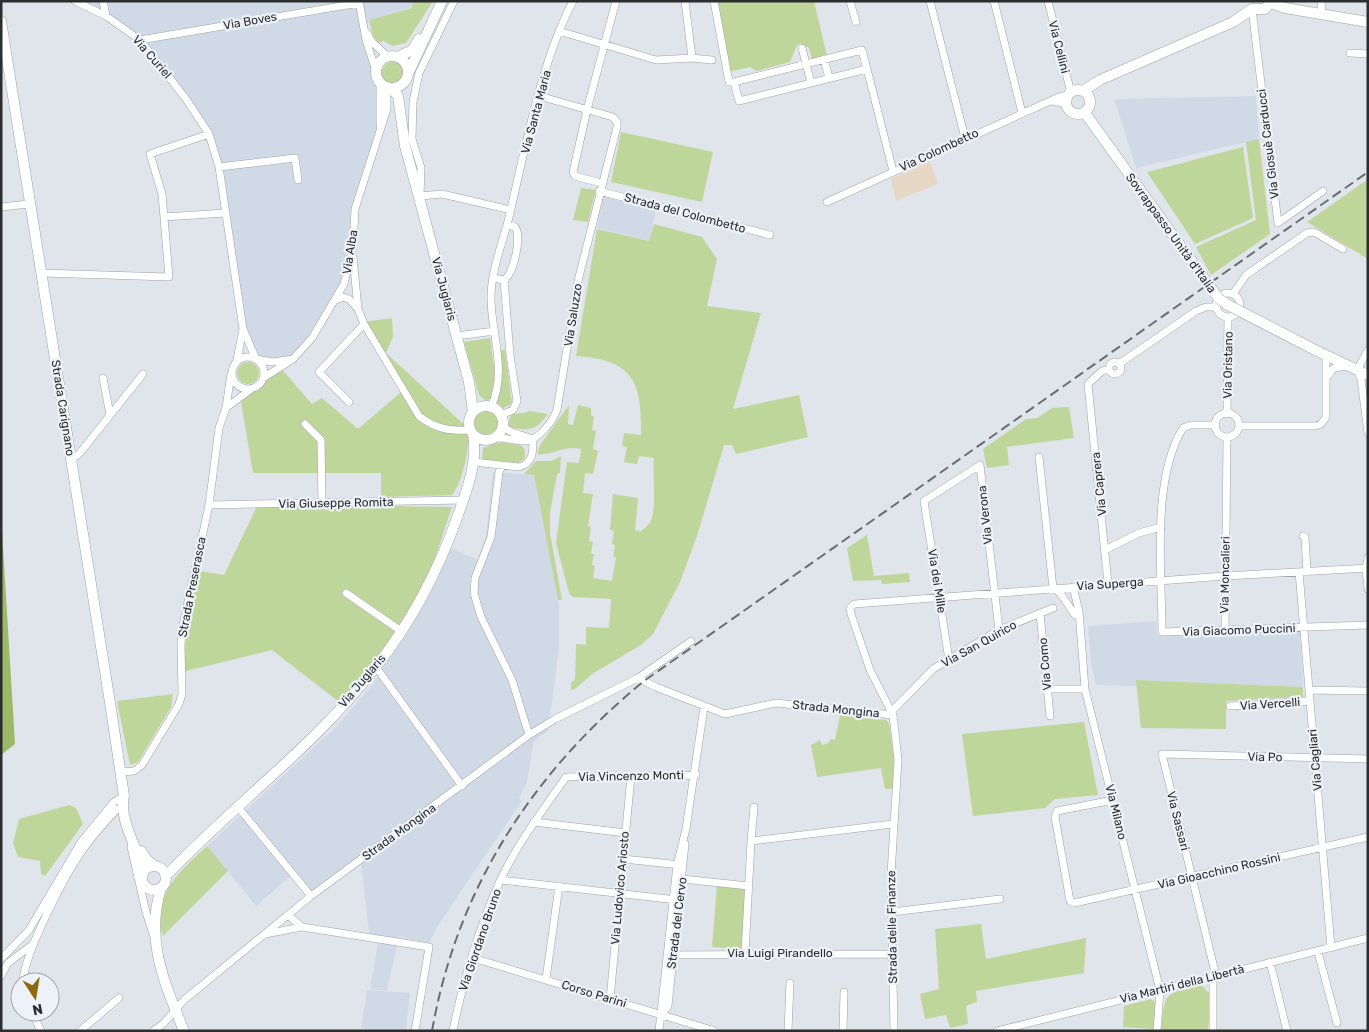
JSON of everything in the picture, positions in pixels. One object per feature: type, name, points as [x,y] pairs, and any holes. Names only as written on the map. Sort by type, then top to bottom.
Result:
[{"type":"street","name":"Via Curiel","points":[[76,1],[106,16],[140,40],[186,99],[209,134],[219,167],[243,329],[256,359]]},
{"type":"street","points":[[103,1],[106,16]]},
{"type":"street","name":"Via Juglaris","points":[[403,121],[407,78],[442,1]]},
{"type":"street","name":"Via Juglaris","points":[[420,196],[421,168],[412,139],[413,102],[419,72],[454,1]]},
{"type":"street","name":"Via Santa Maria","points":[[489,406],[496,396],[499,376],[492,294],[493,278],[539,96],[559,31],[572,1]]},
{"type":"street","points":[[600,187],[575,176],[573,172],[587,110],[616,1]]},
{"type":"street","points":[[686,1],[692,58]]},
{"type":"street","points":[[714,1],[729,82],[862,50],[893,171]]},
{"type":"street","points":[[850,1],[856,22]]},
{"type":"street","points":[[930,1],[965,138]]},
{"type":"street","points":[[994,1],[1022,113]]},
{"type":"street","name":"Via Cellini","points":[[1048,1],[1069,94]]},
{"type":"street","points":[[1322,1],[1322,15]]},
{"type":"street","points":[[359,2],[366,30],[372,42],[406,64],[407,78],[399,87],[386,86],[376,71],[366,40],[366,30]]},
{"type":"street","name":"Via Boves","points":[[140,40],[359,2]]},
{"type":"street","points":[[1271,2],[1285,8],[1368,22]]},
{"type":"street","name":"Via Colombetto","points":[[827,202],[965,138],[1051,100],[1083,91],[1110,76],[1233,22],[1249,5],[1266,9],[1271,2]]},
{"type":"street","name":"Via Giosuè Carducci","points":[[1249,5],[1278,223],[1323,191]]},
{"type":"street","name":"Strada Carignano","points":[[1,21],[5,74],[41,273],[121,772],[124,807],[132,842],[144,871]]},
{"type":"street","name":"Via Juglaris","points":[[393,57],[412,50],[429,26]]},
{"type":"street","points":[[559,31],[656,60],[692,58],[712,60]]},
{"type":"street","points":[[802,48],[811,83]]},
{"type":"street","points":[[1350,54],[1368,54]]},
{"type":"street","points":[[376,71],[380,62],[393,57]]},
{"type":"street","points":[[824,59],[829,78]]},
{"type":"street","points":[[734,82],[739,101],[867,69]]},
{"type":"street","name":"Via Colombetto","points":[[1085,113],[1090,106],[1096,89],[1110,76]]},
{"type":"street","name":"Via Juglaris","points":[[386,86],[398,96],[406,146],[469,382],[473,412]]},
{"type":"street","name":"Via Alba","points":[[263,378],[293,358],[312,338],[344,284],[353,247],[355,209],[380,133],[386,86]]},
{"type":"street","points":[[1083,91],[1091,101]]},
{"type":"street","points":[[1066,106],[1069,94]]},
{"type":"street","name":"Via Saluzzo","points":[[474,461],[502,466],[519,467],[525,465],[531,459],[533,440],[546,428],[557,410],[578,281],[617,122],[613,117],[539,96]]},
{"type":"street","points":[[1051,100],[1063,103],[1076,115],[1085,113]]},
{"type":"street","name":"Sovrappasso Unità d'Italia","points":[[1085,113],[1219,299],[1321,354],[1368,375]]},
{"type":"street","points":[[41,273],[169,277],[162,194],[150,154],[209,134]]},
{"type":"street","points":[[219,167],[295,158],[298,180]]},
{"type":"street","name":"Strada del Colombetto","points":[[600,187],[770,235]]},
{"type":"street","points":[[420,196],[442,194],[511,210]]},
{"type":"street","points":[[1,207],[29,204]]},
{"type":"street","points":[[164,217],[225,213]]},
{"type":"street","points":[[501,415],[513,410],[516,405],[504,280],[512,270],[518,234],[515,227],[507,225]]},
{"type":"street","points":[[1233,294],[1239,300],[1240,309],[1234,316],[1228,317],[1220,313],[1217,306],[1222,296],[1233,294],[1246,275],[1307,233],[1314,232],[1343,249]]},
{"type":"street","points":[[353,247],[358,310]]},
{"type":"street","points":[[493,278],[504,280]]},
{"type":"street","points":[[344,284],[350,283],[356,289]]},
{"type":"street","points":[[335,300],[343,297],[349,299],[358,310],[364,324],[420,416],[430,425],[443,429],[472,432],[491,439],[503,437],[524,441],[533,440]]},
{"type":"street","name":"Via Caprera","points":[[1108,584],[1088,384],[1102,371],[1109,369],[1112,362],[1119,364],[1196,311],[1206,307],[1217,306]]},
{"type":"street","name":"Via Oristano","points":[[1227,414],[1228,317]]},
{"type":"street","points":[[349,402],[319,372],[364,324]]},
{"type":"street","name":"Via Curiel","points":[[237,360],[243,329]]},
{"type":"street","points":[[464,335],[508,332]]},
{"type":"street","points":[[1353,368],[1368,350]]},
{"type":"street","points":[[1239,426],[1318,425],[1326,417],[1326,379],[1321,354]]},
{"type":"street","points":[[250,390],[235,384],[231,374],[232,366],[237,360],[250,357],[273,362],[293,358]]},
{"type":"street","points":[[226,408],[250,390],[256,388],[263,378],[263,367],[256,359]]},
{"type":"street","points":[[1326,379],[1334,368],[1353,368]]},
{"type":"street","points":[[1353,368],[1366,393],[1368,433]]},
{"type":"street","points":[[71,460],[79,454],[143,374]]},
{"type":"street","name":"Strada Preserasca","points":[[121,772],[134,771],[142,765],[179,704],[182,694],[181,643],[184,620],[209,505],[219,428],[226,408],[231,374]]},
{"type":"street","points":[[104,378],[110,415]]},
{"type":"street","name":"Via Juglaris","points":[[469,382],[489,406]]},
{"type":"street","points":[[472,432],[469,422],[473,412],[489,406],[501,415],[503,426],[511,433],[524,435],[533,440]]},
{"type":"street","points":[[1227,414],[1234,416],[1239,426],[1236,434],[1227,437],[1219,434],[1216,425],[1219,417],[1227,414]]},
{"type":"street","points":[[305,424],[321,440],[322,503]]},
{"type":"street","points":[[1162,580],[1161,527],[1164,485],[1181,432],[1186,426],[1216,425]]},
{"type":"street","points":[[491,439],[503,426]]},
{"type":"street","name":"Via Juglaris","points":[[161,870],[184,858],[337,711],[376,667],[401,631],[423,594],[453,530],[474,461],[472,432]]},
{"type":"street","name":"Via Moncalieri","points":[[1225,630],[1227,437]]},
{"type":"street","name":"Via Juglaris","points":[[474,461],[491,439]]},
{"type":"street","points":[[1039,457],[1053,588],[1060,593],[1075,615]]},
{"type":"street","points":[[502,466],[499,472],[491,536],[475,578],[475,604],[512,680],[529,736]]},
{"type":"street","name":"Via Verona","points":[[924,501],[980,466],[998,630]]},
{"type":"street","name":"Via Giuseppe Romita","points":[[209,505],[463,500]]},
{"type":"street","name":"Via dei Mille","points":[[924,501],[949,660]]},
{"type":"street","points":[[1105,550],[1139,533],[1161,527]]},
{"type":"street","points":[[1303,536],[1305,537],[1303,572]]},
{"type":"street","points":[[1368,558],[1368,589]]},
{"type":"street","name":"Via Superga","points":[[854,604],[1162,580],[1367,568]]},
{"type":"street","name":"Via Cagliari","points":[[1303,572],[1304,628],[1324,847],[1331,948]]},
{"type":"street","name":"Via Giacomo Puccini","points":[[1162,580],[1162,632],[1368,625]]},
{"type":"street","points":[[1077,602],[1080,592],[1085,586]]},
{"type":"street","name":"Via Milano","points":[[1069,587],[1077,602],[1086,689],[1160,990],[1158,1031]]},
{"type":"street","name":"Via Milano","points":[[1069,587],[1080,633]]},
{"type":"street","points":[[346,593],[401,631]]},
{"type":"street","name":"Strada delle Finanze","points":[[854,604],[850,608],[851,614],[870,670],[892,713],[898,760],[893,824],[894,1031]]},
{"type":"street","name":"Via San Quirico","points":[[892,713],[933,669],[998,630],[1053,608]]},
{"type":"street","name":"Via Como","points":[[1040,613],[1050,716]]},
{"type":"street","name":"Strada Mongina","points":[[153,1031],[164,1023],[175,1009],[312,896],[529,736],[555,719],[638,678],[691,641]]},
{"type":"street","points":[[376,667],[462,786]]},
{"type":"street","name":"Strada Mongina","points":[[638,678],[704,707],[732,714],[776,703],[892,713]]},
{"type":"street","points":[[1047,689],[1086,689]]},
{"type":"street","points":[[1309,690],[1368,691]]},
{"type":"street","name":"Via Vercelli","points":[[1230,706],[1310,701]]},
{"type":"street","name":"Strada del Cervo","points":[[659,1031],[671,954],[680,865],[696,775],[704,707]]},
{"type":"street","name":"Via Po","points":[[1162,754],[1368,758]]},
{"type":"street","name":"Via Sassari","points":[[1162,754],[1214,976],[1213,1031]]},
{"type":"street","name":"Via Vincenzo Monti","points":[[566,777],[696,775]]},
{"type":"street","name":"Via Ludovico Ariosto","points":[[610,999],[631,776]]},
{"type":"street","name":"Via Giordano Bruno","points":[[453,1031],[473,958],[501,880],[534,822],[566,777]]},
{"type":"street","points":[[1,959],[29,930],[81,842],[114,802],[124,796]]},
{"type":"street","name":"Strada Carignano","points":[[124,796],[128,801],[133,830],[140,850],[147,860],[161,870]]},
{"type":"street","name":"Via Gioacchino Rossini","points":[[1114,800],[1057,811],[1056,816],[1070,900],[1074,903],[1368,837]]},
{"type":"street","points":[[25,972],[32,945],[86,845],[117,809],[124,807]]},
{"type":"street","points":[[238,807],[312,896]]},
{"type":"street","points":[[745,953],[754,807]]},
{"type":"street","points":[[534,822],[626,833]]},
{"type":"street","points":[[751,841],[893,824]]},
{"type":"street","name":"Strada Carignano","points":[[132,842],[131,848],[146,912],[175,1009],[184,1031]]},
{"type":"street","points":[[623,858],[680,865]]},
{"type":"street","name":"Strada del Cervo","points":[[676,900],[682,879],[680,865]]},
{"type":"street","points":[[148,867],[161,870],[161,888],[153,890],[148,888],[142,881],[144,871],[148,867]]},
{"type":"street","points":[[682,879],[749,886]]},
{"type":"street","points":[[501,880],[620,892],[676,900]]},
{"type":"street","points":[[546,979],[560,886]]},
{"type":"street","name":"Strada Carignano","points":[[148,888],[154,910],[154,935]]},
{"type":"street","name":"Strada Carignano","points":[[154,910],[161,888]]},
{"type":"street","points":[[892,912],[1000,899]]},
{"type":"street","points":[[288,915],[302,927]]},
{"type":"street","points":[[264,934],[302,927],[429,946],[415,1031]]},
{"type":"street","name":"Via Martiri della Libertà","points":[[997,1031],[1013,1029],[1368,938]]},
{"type":"street","points":[[1,976],[8,963],[32,945]]},
{"type":"street","points":[[1318,952],[1337,1024]]},
{"type":"street","name":"Via Luigi Pirandello","points":[[671,954],[893,954]]},
{"type":"street","name":"Corso Parini","points":[[473,958],[715,1031]]},
{"type":"street","points":[[1270,962],[1287,1031]]},
{"type":"street","points":[[788,1031],[790,983]]},
{"type":"street","points":[[843,1031],[844,992]]},
{"type":"street","points":[[80,1031],[119,998]]},
{"type":"shaded area","points":[[75,1],[413,1],[413,7],[369,20],[366,30],[380,82],[380,133],[362,181],[353,247],[344,284],[325,321],[293,359],[256,359],[243,329],[219,167],[209,134],[140,40]]},
{"type":"shaded area","points":[[1256,96],[1259,139],[1136,168],[1114,99]]},
{"type":"shaded area","points":[[930,161],[938,184],[896,201],[891,179]]},
{"type":"shaded area","points":[[603,194],[656,211],[649,241],[597,228]]},
{"type":"shaded area","points":[[493,472],[534,475],[559,604],[559,648],[548,731],[534,741],[527,782],[519,798],[522,801],[437,927],[429,944],[399,936],[387,991],[370,989],[378,942],[370,941],[361,864],[312,899],[291,876],[256,906],[207,846],[337,726],[372,685],[427,596],[450,548],[478,560],[486,535]]},
{"type":"shaded area","points":[[1157,621],[1157,635],[1169,636],[1300,631],[1303,687],[1136,680],[1137,686],[1096,685],[1091,664],[1088,626]]},
{"type":"shaded area","points":[[367,990],[410,993],[406,1031],[374,1031],[361,1028]]},
{"type":"green space","points":[[413,1],[433,1],[406,43],[392,46],[384,41],[378,43],[373,36],[369,20],[412,8]]},
{"type":"green space","points":[[717,1],[814,1],[827,56],[812,59],[809,48],[801,44],[797,45],[790,62],[756,71],[750,67],[729,72]]},
{"type":"green space","points":[[393,62],[401,65],[404,73],[401,81],[393,84],[385,81],[382,73],[385,65]]},
{"type":"green space","points":[[621,132],[713,152],[702,202],[611,182]]},
{"type":"green space","points":[[1259,139],[1270,234],[1211,275],[1196,247],[1256,220],[1246,142]]},
{"type":"green space","points":[[1243,147],[1253,218],[1195,244],[1147,172]]},
{"type":"green space","points":[[1368,179],[1368,259],[1307,222]]},
{"type":"green space","points":[[581,188],[596,190],[588,222],[573,220]]},
{"type":"green space","points":[[654,224],[702,237],[717,259],[707,306],[761,313],[733,409],[799,395],[808,437],[736,454],[732,445],[724,445],[698,533],[680,582],[653,634],[641,645],[592,674],[575,689],[571,690],[571,682],[575,680],[576,644],[586,645],[586,627],[609,628],[611,599],[573,597],[569,593],[556,543],[567,462],[579,463],[581,449],[568,448],[537,454],[540,445],[569,405],[568,424],[573,425],[578,405],[591,408],[591,415],[594,417],[592,430],[596,431],[593,449],[598,451],[593,474],[585,473],[583,493],[593,494],[588,526],[591,527],[589,541],[593,542],[591,554],[594,554],[592,565],[595,566],[593,578],[612,581],[616,557],[613,557],[615,545],[612,544],[614,531],[610,530],[613,494],[638,498],[635,530],[640,532],[651,521],[653,514],[654,458],[639,456],[637,464],[624,462],[627,447],[622,446],[624,433],[641,435],[639,400],[636,387],[630,377],[622,369],[610,362],[576,356],[597,229],[649,241]]},
{"type":"green space","points":[[392,318],[393,337],[386,353],[470,430],[463,472],[452,495],[381,497],[381,473],[253,473],[240,396],[279,366],[312,404],[322,398],[358,429],[401,392],[363,322]]},
{"type":"green space","points":[[490,338],[495,374],[491,399],[486,401],[479,395],[464,342]]},
{"type":"green space","points":[[498,350],[505,350],[512,404],[503,408],[497,403]]},
{"type":"green space","points":[[248,362],[256,365],[259,373],[256,381],[248,384],[240,381],[237,373],[240,365]]},
{"type":"green space","points":[[1069,407],[1074,438],[1007,447],[1009,465],[987,468],[983,449],[1026,419],[1037,418],[1052,408]]},
{"type":"green space","points":[[486,410],[495,414],[499,423],[495,432],[486,436],[477,432],[473,423],[477,414]]},
{"type":"green space","points":[[529,411],[548,414],[535,427],[527,429],[509,428],[509,421],[512,415]]},
{"type":"green space","points":[[501,442],[522,446],[525,450],[525,458],[517,464],[482,462],[483,448]]},
{"type":"green space","points":[[561,456],[560,473],[557,474],[550,513],[550,533],[562,600],[558,600],[534,475],[524,474],[536,461],[551,461]]},
{"type":"green space","points":[[258,504],[452,507],[423,594],[379,672],[343,705],[272,650],[182,672],[195,570],[224,575]]},
{"type":"green space","points":[[1,514],[15,744],[1,755]]},
{"type":"green space","points":[[867,535],[874,576],[909,573],[910,582],[882,584],[881,580],[853,581],[847,548]]},
{"type":"green space","points":[[1136,680],[1303,687],[1303,697],[1226,701],[1226,729],[1141,728]]},
{"type":"green space","points":[[173,694],[171,707],[138,762],[130,765],[117,701]]},
{"type":"green space","points":[[840,715],[886,720],[889,723],[894,757],[893,789],[885,789],[881,768],[817,777],[811,745],[820,740],[822,745],[829,743],[830,739],[835,740]]},
{"type":"green space","points":[[1084,722],[1098,795],[1055,799],[1045,808],[973,816],[962,734]]},
{"type":"green space","points":[[69,805],[76,808],[83,824],[45,876],[41,874],[40,861],[18,857],[13,843],[19,819]]},
{"type":"green space","points":[[207,846],[228,871],[163,936],[160,922],[164,896],[178,874]]},
{"type":"green space","points":[[717,886],[746,888],[741,949],[712,947]]},
{"type":"green space","points":[[981,924],[986,959],[1086,938],[1084,973],[976,991],[977,1002],[966,1006],[968,1024],[950,1028],[946,1015],[925,1019],[920,994],[939,989],[935,929]]},
{"type":"green space","points":[[1201,985],[1211,995],[1208,1031],[1161,1031],[1165,1002],[1168,997],[1173,993]]},
{"type":"green space","points":[[1151,999],[1156,1003],[1154,1029],[1123,1027],[1124,1006]]},
{"type":"railway","points":[[432,1031],[444,979],[460,929],[481,881],[506,836],[535,794],[568,754],[604,716],[644,681],[1368,172]]}]
